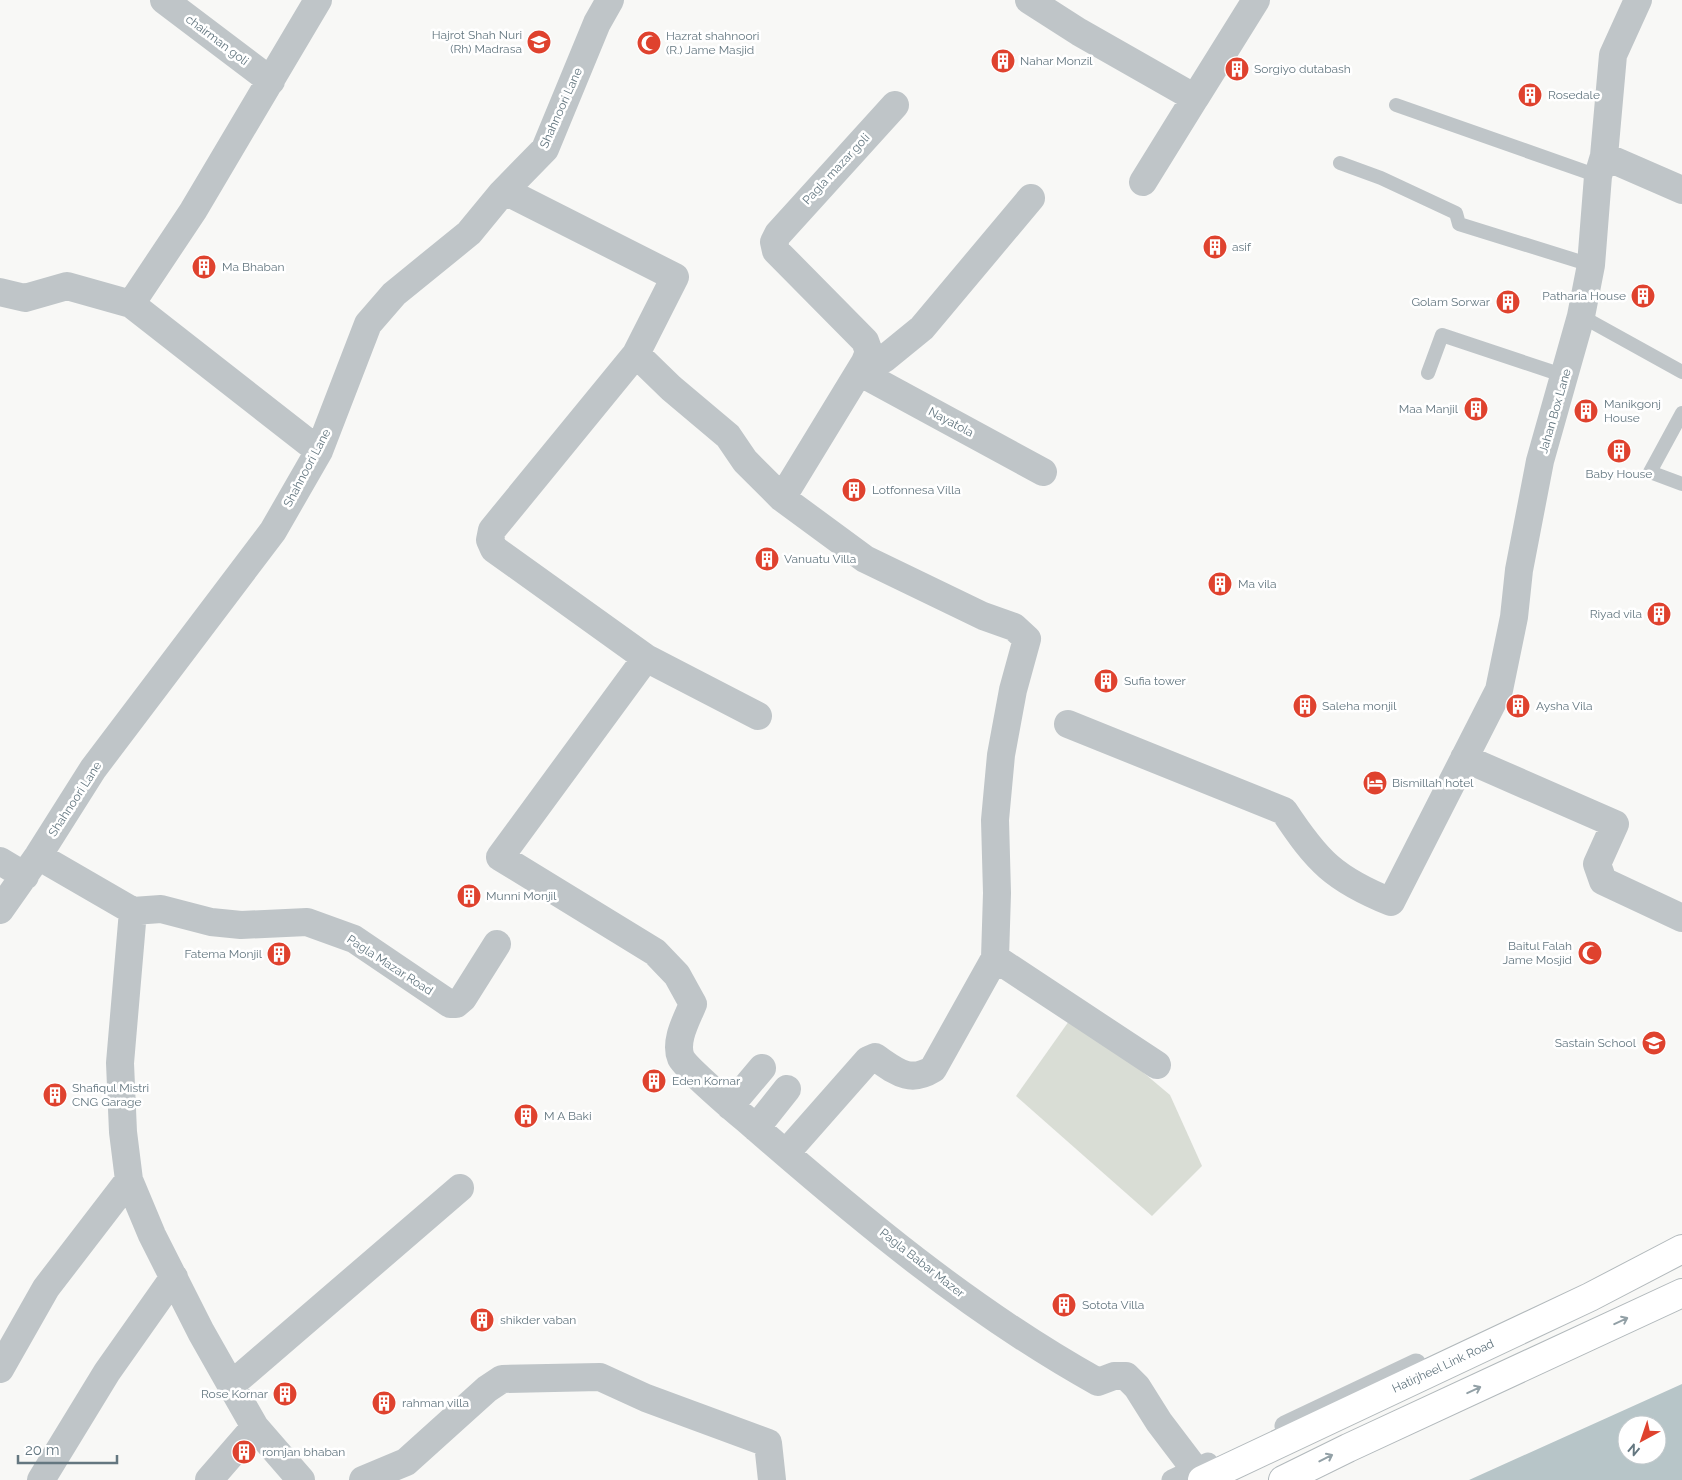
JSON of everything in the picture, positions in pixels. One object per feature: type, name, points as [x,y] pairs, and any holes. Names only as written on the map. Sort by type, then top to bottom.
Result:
[{"type":"main road","name":"Hatirjheel Link Road","points":[[1202,1480],[1590,1297],[1682,1249]]},
{"type":"main road","points":[[1283,1480],[1682,1293]]},
{"type":"street","name":"chairman goli","points":[[164,0],[271,81]]},
{"type":"street","points":[[131,304],[193,211],[318,0]]},
{"type":"street","name":"Shahnoori Lane","points":[[0,910],[32,866],[93,769],[273,531],[319,451],[368,324],[394,294],[469,233],[502,193],[545,149],[597,23],[610,0]]},
{"type":"street","points":[[1029,0],[1079,32],[1195,98]]},
{"type":"street","points":[[1143,182],[1256,0]]},
{"type":"street","name":"Jahan Box Lane","points":[[1068,724],[1284,811],[1304,842],[1329,869],[1359,889],[1391,902],[1499,690],[1514,617],[1519,570],[1540,461],[1581,316],[1591,265],[1613,55],[1638,0]]},
{"type":"street","name":"Pagla mazar goli","points":[[862,367],[869,352],[865,341],[776,251],[774,242],[778,234],[895,105]]},
{"type":"street","points":[[1601,166],[1682,190]]},
{"type":"street","points":[[502,193],[511,194],[675,277],[636,354],[492,530],[490,540],[494,549],[646,658],[758,716]]},
{"type":"street","points":[[782,498],[862,367],[884,359],[922,328],[1030,198]]},
{"type":"street","points":[[0,292],[25,298],[67,286],[131,304],[319,451]]},
{"type":"street","points":[[636,354],[671,388],[728,436],[745,461],[782,498],[865,559],[983,616],[1014,627],[1027,639],[1013,690],[1001,756],[995,820],[997,893],[995,958],[934,1069],[923,1075],[912,1076],[899,1073],[875,1058],[868,1060],[786,1153]]},
{"type":"street","name":"Nayatola","points":[[862,367],[1043,472]]},
{"type":"street","name":"Pagla Babar Mazer","points":[[646,658],[500,857],[655,952],[677,975],[692,1004],[681,1036],[679,1047],[682,1059],[730,1106],[899,1246],[1030,1343],[1098,1382],[1114,1376],[1126,1376],[1137,1387],[1159,1422],[1202,1480]]},
{"type":"street","points":[[1464,758],[1615,824],[1596,864],[1603,881],[1682,918]]},
{"type":"street","points":[[0,861],[32,866],[133,911],[120,1063],[123,1132],[129,1180],[152,1235],[201,1332],[231,1385],[255,1427],[300,1480]]},
{"type":"street","name":"Pagla Mazar Road","points":[[133,911],[161,909],[211,922],[241,925],[307,922],[354,939],[450,1004],[456,1004],[463,998],[497,944]]},
{"type":"street","points":[[995,958],[1157,1065]]},
{"type":"street","points":[[730,1106],[762,1068]]},
{"type":"street","points":[[756,1128],[787,1089]]},
{"type":"street","points":[[0,1369],[46,1288],[129,1180]]},
{"type":"street","points":[[231,1385],[460,1188]]},
{"type":"street","points":[[1172,1480],[1682,1241]]},
{"type":"street","points":[[41,1480],[107,1372],[174,1277]]},
{"type":"street","points":[[363,1480],[406,1462],[487,1389],[502,1378],[600,1377],[646,1398],[768,1443],[772,1480]]},
{"type":"street","points":[[209,1480],[255,1427]]},
{"type":"lane","points":[[1396,104],[1601,166]]},
{"type":"lane","points":[[1340,163],[1381,178],[1456,214],[1459,224],[1591,265]]},
{"type":"lane","points":[[1581,316],[1682,372]]},
{"type":"lane","points":[[1428,373],[1442,335],[1565,376]]},
{"type":"lane","points":[[1682,413],[1650,472],[1682,484]]},
{"type":"shaded area","points":[[1074,1014],[1170,1095],[1202,1166],[1152,1216],[1016,1096]]},
{"type":"shaded area","points":[[1682,1384],[1682,1480],[1469,1480]]},
{"type":"place","name":"Hajrot Shah Nuri (Rh) Madrasa","points":[[539,42]]},
{"type":"place","name":"Hazrat shahnoori (R.) Jame Masjid","points":[[649,43]]},
{"type":"place","name":"Nahar Monzil","points":[[1003,61]]},
{"type":"place","name":"Sorgiyo dutabash","points":[[1237,69]]},
{"type":"place","name":"Rosedale","points":[[1530,95]]},
{"type":"place","name":"asif","points":[[1215,247]]},
{"type":"place","name":"Ma Bhaban","points":[[204,267]]},
{"type":"place","name":"Patharia House","points":[[1643,296]]},
{"type":"place","name":"Golam Sorwar","points":[[1508,302]]},
{"type":"place","name":"Maa Manjil","points":[[1476,409]]},
{"type":"place","name":"Manikgonj House","points":[[1586,411]]},
{"type":"place","name":"Baby House","points":[[1619,451]]},
{"type":"place","name":"Lotfonnesa Villa","points":[[854,490]]},
{"type":"place","name":"Vanuatu Villa","points":[[767,559]]},
{"type":"place","name":"Ma vila","points":[[1220,584]]},
{"type":"place","name":"Riyad vila","points":[[1659,614]]},
{"type":"place","name":"Sufia tower","points":[[1106,681]]},
{"type":"place","name":"Saleha monjil","points":[[1305,706]]},
{"type":"place","name":"Aysha Vila","points":[[1518,706]]},
{"type":"place","name":"Bismillah hotel","points":[[1375,783]]},
{"type":"place","name":"Munni Monjil","points":[[469,896]]},
{"type":"place","name":"Baitul Falah Jame Mosjid","points":[[1590,953]]},
{"type":"place","name":"Fatema Monjil","points":[[279,954]]},
{"type":"place","name":"Sastain School","points":[[1654,1043]]},
{"type":"place","name":"Eden Kornar","points":[[654,1081]]},
{"type":"place","name":"Shafiqul Mistri CNG Garage","points":[[55,1095]]},
{"type":"place","name":"M A Baki","points":[[526,1116]]},
{"type":"place","name":"Sotota Villa","points":[[1064,1305]]},
{"type":"place","name":"shikder vaban","points":[[482,1320]]},
{"type":"place","name":"Rose Kornar","points":[[285,1394]]},
{"type":"place","name":"rahman villa","points":[[384,1403]]},
{"type":"place","name":"romjan bhaban","points":[[244,1452]]}]
